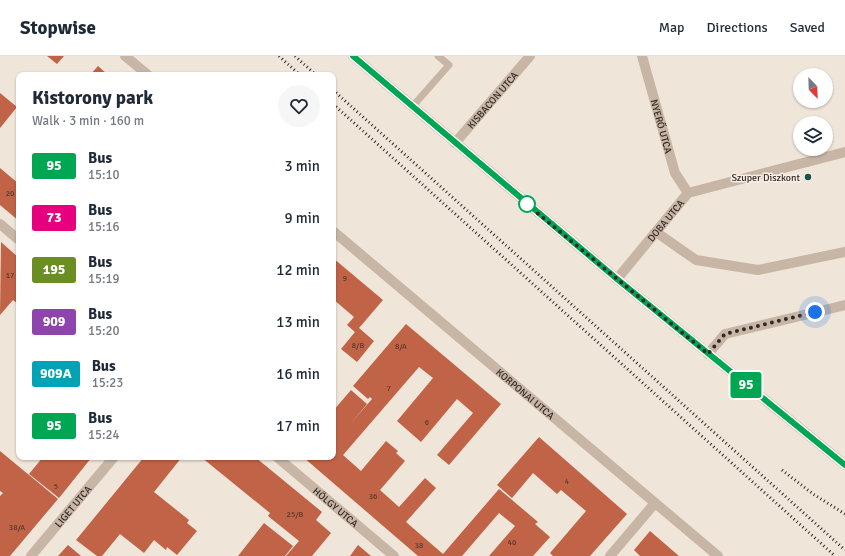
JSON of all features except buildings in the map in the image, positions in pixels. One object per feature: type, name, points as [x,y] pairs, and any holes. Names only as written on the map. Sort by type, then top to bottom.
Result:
[{"type":"street","points":[[125,56],[144,72]]},
{"type":"street","points":[[353,56],[617,279],[845,465]]},
{"type":"street","name":"KISBACON UTCA","points":[[455,143],[530,56]]},
{"type":"street","name":"NYERŐ UTCA","points":[[642,56],[675,173],[688,193]]},
{"type":"street","name":"DOBA UTCA","points":[[617,279],[688,193],[845,152]]},
{"type":"street","points":[[0,224],[16,237]]},
{"type":"street","points":[[656,232],[696,260],[758,270],[845,252]]},
{"type":"street","name":"KORPONAI UTCA","points":[[336,234],[654,504],[718,556]]},
{"type":"street","points":[[708,354],[725,334],[845,305]]},
{"type":"street","name":"LIGET UTCA","points":[[31,556],[111,460]]},
{"type":"street","name":"HÖLGY UTCA","points":[[281,460],[394,556]]},
{"type":"street","points":[[610,556],[654,504]]},
{"type":"lane","points":[[412,107],[448,65],[438,56]]},
{"type":"railway","points":[[279,56],[297,72]]},
{"type":"railway","points":[[295,56],[313,72]]},
{"type":"railway","points":[[336,93],[845,550]]},
{"type":"railway","points":[[336,107],[835,556]]},
{"type":"railway","points":[[782,470],[813,494],[845,514]]},
{"type":"bus line","name":"95","points":[[353,56],[617,279],[845,465]]},
{"type":"place","name":"Szuper Diszkont","points":[[808,177]]},
{"type":"route","points":[[527,204],[524,202],[708,354],[725,334],[815,312]]}]
